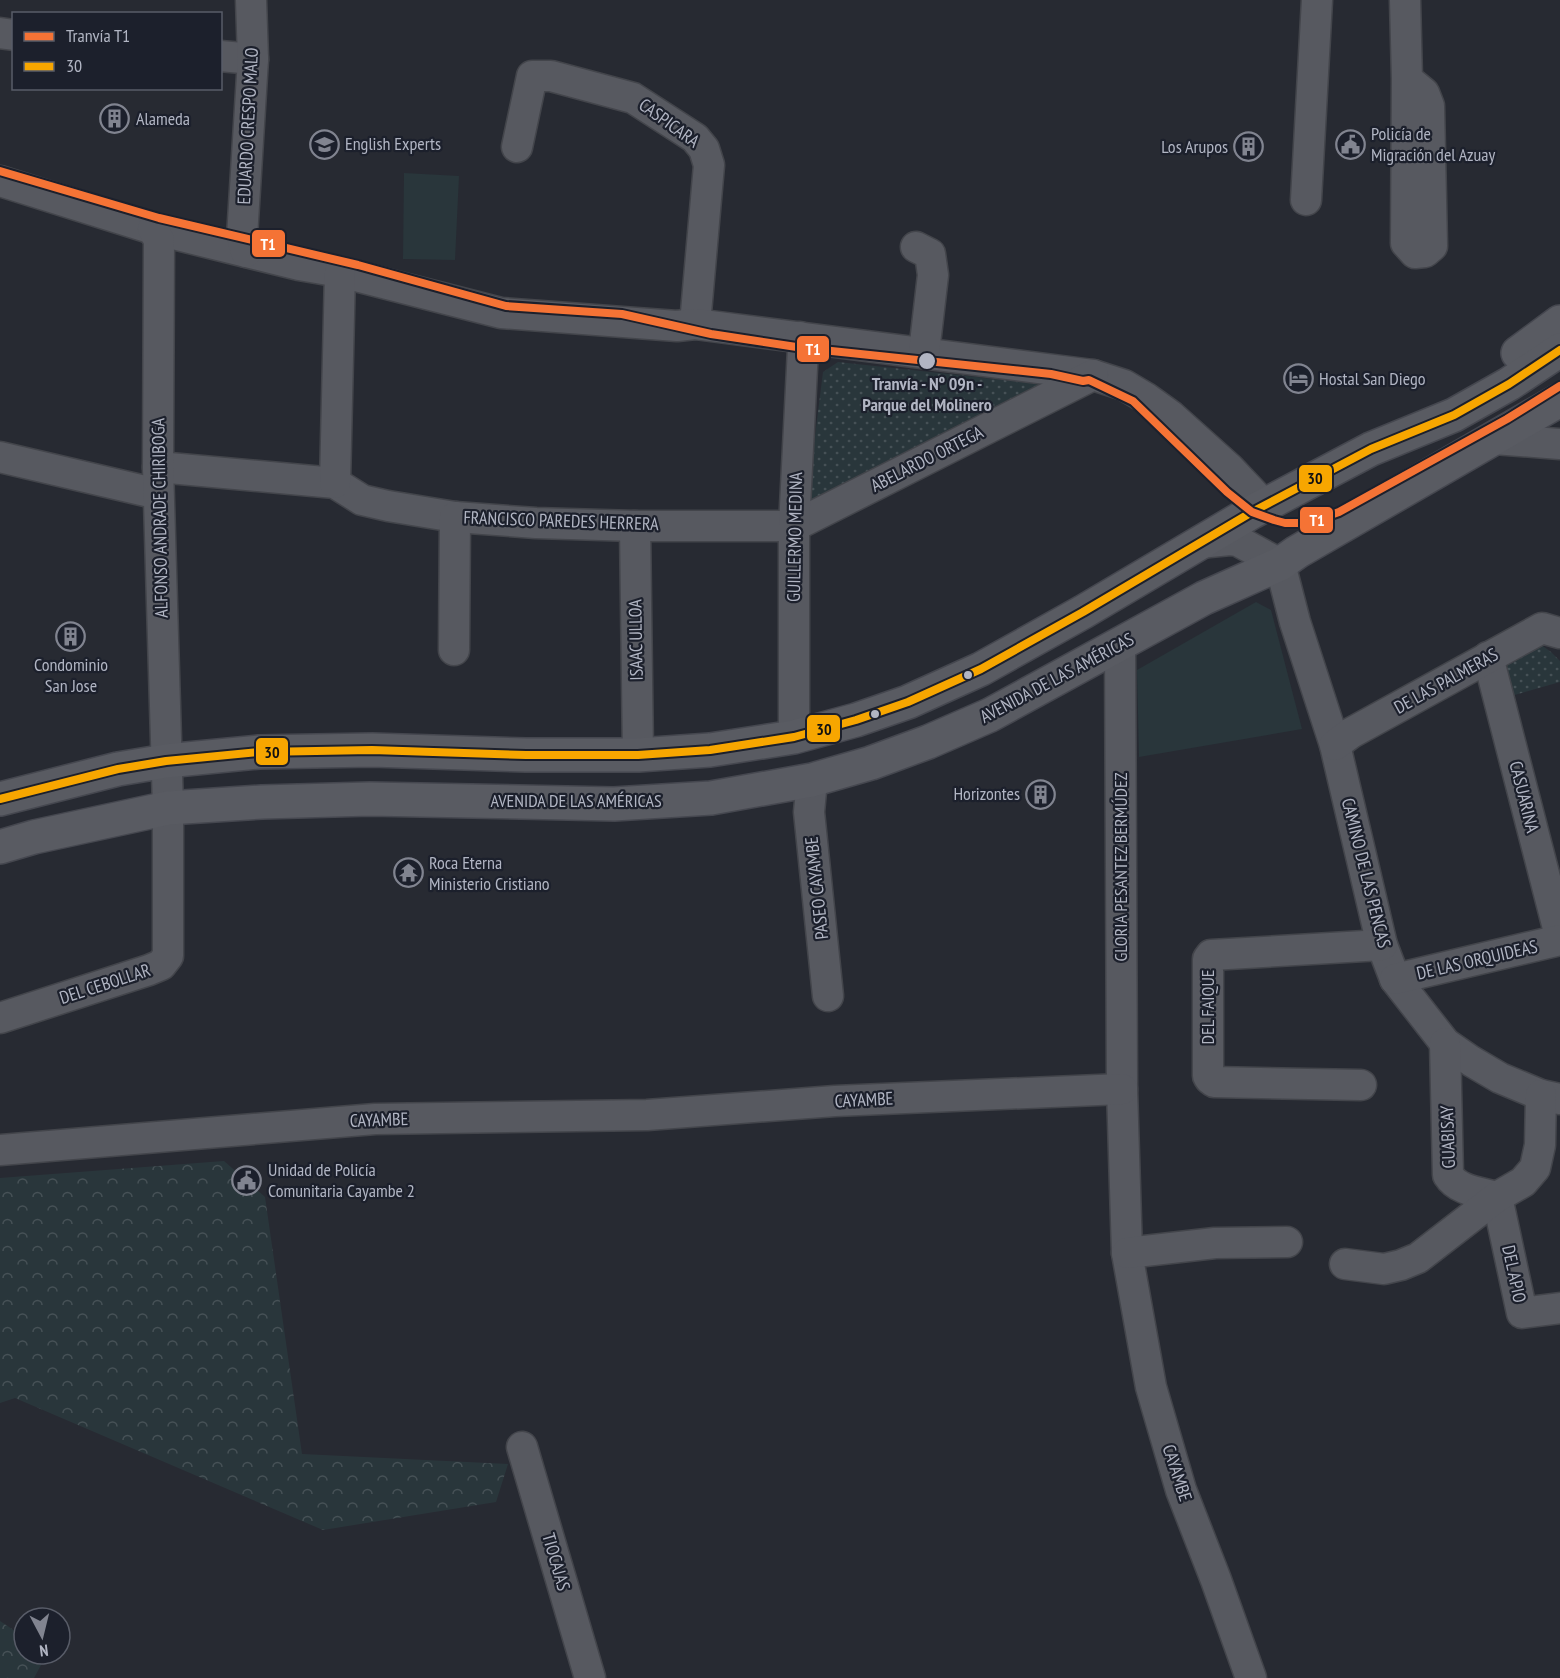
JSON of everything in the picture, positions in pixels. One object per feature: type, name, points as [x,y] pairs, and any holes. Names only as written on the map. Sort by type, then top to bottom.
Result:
[{"type":"main road","points":[[1371,449],[1433,402],[1511,358],[1560,322]]},
{"type":"main road","points":[[0,799],[118,769],[166,761],[259,752],[372,750],[526,755],[638,755],[710,750],[794,737],[856,720],[908,702],[981,669],[1083,612],[1264,505],[1371,449],[1454,415],[1509,384],[1560,350]]},
{"type":"main road","points":[[1271,559],[1281,557],[1292,541],[1314,521],[1427,454],[1504,413],[1560,373]]},
{"type":"main road","name":"AVENIDA DE LAS AMÉRICAS","points":[[0,847],[34,837],[168,808],[262,802],[370,799],[614,804],[711,798],[813,780],[871,763],[928,742],[990,715],[1120,645],[1271,559],[1297,552],[1560,400]]},
{"type":"street","name":"EDUARDO CRESPO MALO","points":[[246,252],[242,237],[253,59],[251,0]]},
{"type":"street","points":[[1306,200],[1317,0]]},
{"type":"street","points":[[1405,0],[1407,79]]},
{"type":"street","points":[[222,56],[253,59]]},
{"type":"street","name":"CASPICARA","points":[[517,147],[532,76],[551,76],[633,98],[695,138],[704,149],[709,165],[695,324]]},
{"type":"street","points":[[0,182],[153,229],[299,265],[340,272],[501,313],[677,326],[695,324],[1093,375],[1124,385],[1171,416],[1230,469],[1264,505]]},
{"type":"street","name":"ALFONSO ANDRADE CHIRIBOGA","points":[[153,229],[159,240],[158,481],[168,808]]},
{"type":"street","points":[[916,247],[930,254],[933,275],[924,352]]},
{"type":"street","points":[[335,483],[340,272]]},
{"type":"street","name":"GUILLERMO MEDINA","points":[[794,737],[794,526],[803,348],[800,337]]},
{"type":"street","name":"ABELARDO ORTEGA","points":[[794,526],[1093,375]]},
{"type":"street","points":[[1494,439],[1560,444]]},
{"type":"street","name":"FRANCISCO PAREDES HERRERA","points":[[0,457],[158,481],[335,483],[362,500],[455,517],[536,523],[635,526],[794,526]]},
{"type":"street","points":[[454,650],[455,517]]},
{"type":"street","name":"ISAAC ULLOA","points":[[635,526],[638,755]]},
{"type":"street","points":[[1199,543],[1238,541],[1271,559]]},
{"type":"street","name":"CAMINO DE LAS PENCAS","points":[[1271,559],[1295,622],[1335,745],[1382,945],[1395,979],[1445,1043],[1500,1078],[1551,1097]]},
{"type":"street","name":"DE LAS PALMERAS","points":[[1335,745],[1351,733],[1542,628],[1560,633]]},
{"type":"street","name":"GLORIA PESANTEZ BERMÚDEZ","points":[[1120,645],[1122,1089]]},
{"type":"street","name":"CASUARINA","points":[[1488,657],[1560,938]]},
{"type":"street","name":"PASEO CAYAMBE","points":[[813,780],[809,812],[828,996]]},
{"type":"street","name":"DEL CEBOLLAR","points":[[0,1018],[149,970],[161,965],[168,957],[168,808]]},
{"type":"street","name":"DE LAS ORQUIDEAS","points":[[1395,979],[1560,938]]},
{"type":"street","name":"DEL FAIQUE","points":[[1361,1085],[1214,1082],[1210,1079],[1208,1076],[1208,958],[1211,955],[1382,945]]},
{"type":"street","name":"GUABISAY","points":[[1445,1043],[1448,1175],[1452,1181],[1462,1187],[1497,1197]]},
{"type":"street","name":"CAYAMBE","points":[[0,1150],[375,1119],[647,1115],[835,1101],[1122,1089],[1127,1253],[1150,1387],[1181,1490],[1251,1678]]},
{"type":"street","points":[[1345,1264],[1384,1269],[1401,1265],[1418,1257],[1497,1197],[1523,1182],[1535,1168],[1551,1097]]},
{"type":"street","name":"DEL APIO","points":[[1497,1197],[1522,1313],[1560,1308]]},
{"type":"street","points":[[1127,1253],[1215,1243],[1287,1242]]},
{"type":"street","name":"TIOCAJAS","points":[[522,1447],[590,1678]]},
{"type":"green space","points":[[404,173],[459,176],[455,260],[403,259]]},
{"type":"green space","points":[[838,362],[1049,385],[816,503],[808,501],[808,492],[823,372]]},
{"type":"green space","points":[[1256,602],[1271,610],[1302,729],[1139,757],[1137,670]]},
{"type":"green space","points":[[1540,644],[1560,661],[1560,682],[1511,696],[1503,663]]},
{"type":"green space","points":[[224,1161],[265,1197],[302,1454],[508,1464],[496,1502],[323,1530],[15,1398],[0,1403],[0,1178]]},
{"type":"green space","points":[[0,1621],[12,1629],[12,1666],[40,1666],[34,1678],[0,1678]]},
{"type":"tram line","name":"T1","points":[[0,171],[159,218],[358,265],[506,306],[622,314],[711,334],[803,348],[1089,380],[1133,401],[1227,492],[1252,512],[1285,523],[1314,521],[1339,512],[1507,419],[1560,386]]},
{"type":"transit line","name":"30","points":[[0,799],[118,769],[166,761],[259,752],[372,750],[526,755],[638,755],[710,750],[794,737],[856,720],[908,702],[981,669],[1083,612],[1252,512],[1371,449],[1454,415],[1509,384],[1560,350]]},
{"type":"place","name":"Alameda","points":[[115,119]]},
{"type":"place","name":"English Experts","points":[[324,144]]},
{"type":"place","name":"Policía de Migración del Azuay","points":[[1350,144]]},
{"type":"place","name":"Los Arupos","points":[[1249,147]]},
{"type":"place","name":"Tranvía - Nº 09n - Parque del Molinero","points":[[927,361]]},
{"type":"place","name":"Hostal San Diego","points":[[1298,379]]},
{"type":"place","name":"Condominio San Jose","points":[[71,636]]},
{"type":"place","name":"Horizontes","points":[[1041,794]]},
{"type":"place","name":"Roca Eterna Ministerio Cristiano","points":[[408,873]]},
{"type":"place","name":"Unidad de Policía Comunitaria Cayambe 2","points":[[247,1180]]}]
